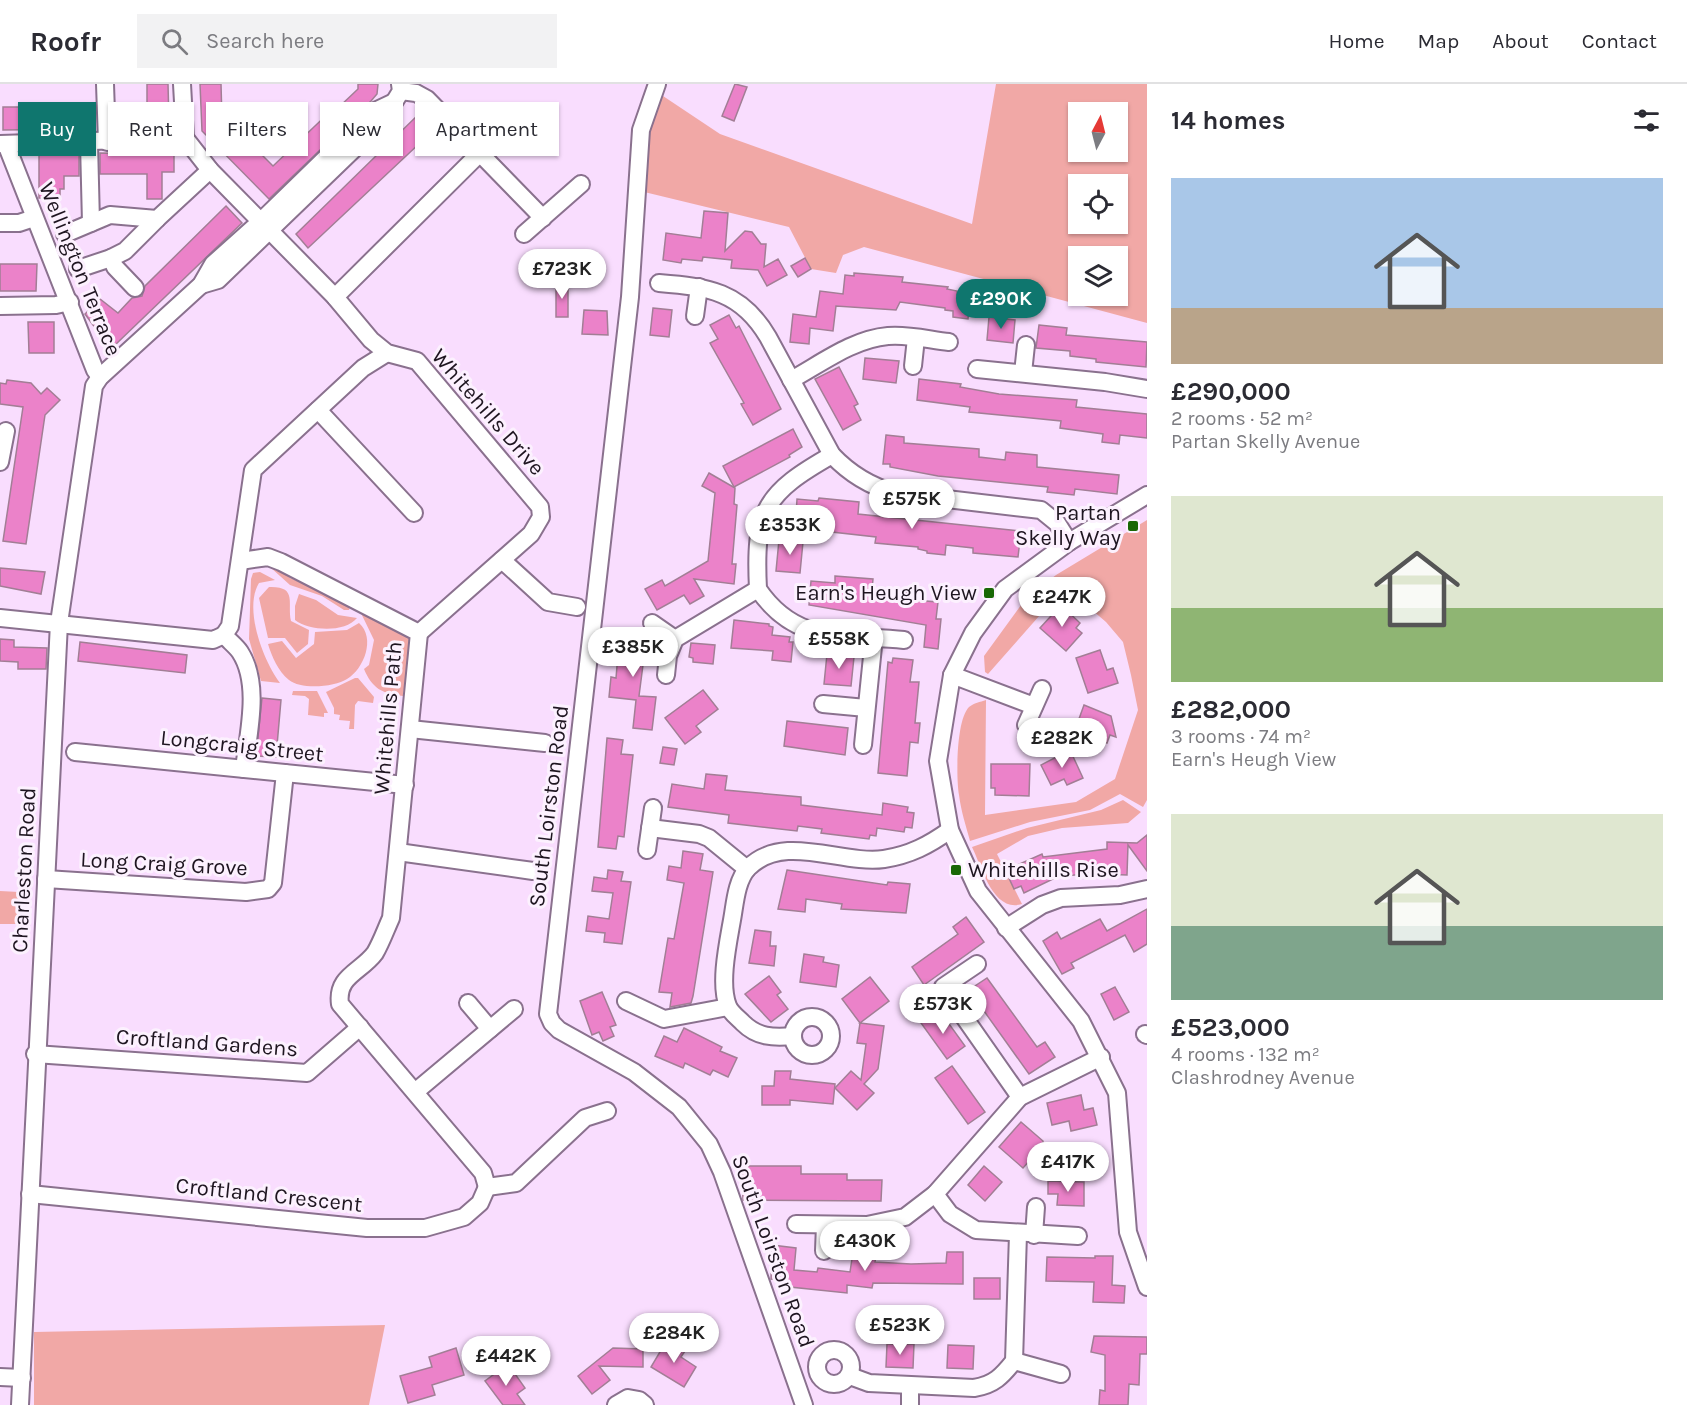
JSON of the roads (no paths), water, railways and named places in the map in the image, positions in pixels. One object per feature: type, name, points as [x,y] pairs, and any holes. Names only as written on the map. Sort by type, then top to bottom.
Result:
[{"type":"street","points":[[105,84],[107,142]]},
{"type":"street","points":[[182,84],[183,102]]},
{"type":"street","name":"South Loirston Road","points":[[657,84],[641,130],[630,297],[548,1014],[552,1023],[559,1030],[617,1062],[658,1090],[694,1123],[709,1144],[722,1172],[804,1405]]},
{"type":"street","points":[[100,377],[201,285],[213,264],[265,227],[373,112],[398,93],[416,93],[430,102]]},
{"type":"street","name":"Wellington Terrace","points":[[96,143],[107,142]]},
{"type":"street","name":"Wellington Terrace","points":[[18,144],[3,144],[70,302],[95,370],[100,377]]},
{"type":"street","points":[[0,618],[213,640],[224,635],[230,626],[253,470],[363,368],[387,354],[371,340],[335,297],[210,170],[194,150]]},
{"type":"street","points":[[89,156],[91,223]]},
{"type":"street","points":[[335,297],[477,156]]},
{"type":"street","points":[[481,156],[543,218]]},
{"type":"street","points":[[78,269],[125,251],[210,170]]},
{"type":"street","points":[[524,234],[581,184]]},
{"type":"street","points":[[65,234],[110,215],[157,219]]},
{"type":"street","points":[[0,224],[19,223],[34,218]]},
{"type":"street","points":[[111,258],[115,267],[135,288]]},
{"type":"street","points":[[658,283],[699,287],[723,294],[744,306],[759,321],[831,455],[846,470],[876,488],[895,493],[1041,510],[1057,523],[1069,542]]},
{"type":"street","points":[[694,316],[699,287]]},
{"type":"street","points":[[0,306],[56,305],[70,302]]},
{"type":"street","points":[[791,380],[857,343],[891,335],[949,342]]},
{"type":"street","points":[[913,366],[916,338]]},
{"type":"street","points":[[1023,373],[1026,345]]},
{"type":"street","name":"Whitehills Drive","points":[[387,354],[417,361],[540,507],[538,526],[419,633]]},
{"type":"street","points":[[977,369],[1147,389]]},
{"type":"street","name":"Charleston Road","points":[[20,1405],[35,1054],[59,623],[94,386],[100,377]]},
{"type":"street","points":[[318,410],[414,513]]},
{"type":"street","points":[[0,461],[6,431]]},
{"type":"street","points":[[831,455],[789,480],[770,501],[760,530],[758,589],[780,616],[812,632],[904,640]]},
{"type":"street","points":[[1147,495],[1069,542],[1005,589],[973,633],[952,675],[938,761],[950,830],[978,891],[1081,1022],[1101,1057],[1117,1093],[1128,1232],[1140,1247],[1147,1287]]},
{"type":"street","name":"Whitehills Path","points":[[240,561],[268,557],[419,633],[391,918],[374,954],[342,983],[339,994],[340,1004],[360,1027]]},
{"type":"street","points":[[502,560],[549,602],[577,607]]},
{"type":"street","points":[[666,675],[668,656],[675,639],[758,589]]},
{"type":"street","points":[[652,623],[675,639]]},
{"type":"street","points":[[224,635],[241,653],[249,675],[250,702],[244,769]]},
{"type":"street","points":[[863,745],[874,637]]},
{"type":"street","points":[[952,675],[1034,706]]},
{"type":"street","points":[[1026,725],[1041,689]]},
{"type":"street","points":[[823,704],[866,708]]},
{"type":"street","points":[[410,729],[545,743]]},
{"type":"street","name":"Longcraig Street","points":[[75,752],[405,785]]},
{"type":"street","name":"Long Craig Grove","points":[[46,879],[246,891],[268,889],[273,883],[285,773]]},
{"type":"street","points":[[647,850],[653,808]]},
{"type":"street","points":[[650,828],[699,834],[709,838],[747,869]]},
{"type":"street","points":[[793,1036],[775,1038],[752,1033],[728,1007],[725,990],[726,953],[738,887],[747,869],[765,857],[783,851],[853,859],[883,859],[921,850],[950,830]]},
{"type":"street","points":[[398,852],[533,871]]},
{"type":"street","points":[[1006,928],[1042,905],[1061,898],[1120,895],[1147,889]]},
{"type":"street","points":[[977,964],[944,987],[1020,1097]]},
{"type":"street","points":[[626,1001],[664,1019],[728,1007]]},
{"type":"street","points":[[468,1003],[490,1029]]},
{"type":"street","points":[[415,1092],[513,1010]]},
{"type":"street","points":[[360,1027],[483,1173],[487,1187],[516,1183],[585,1118],[607,1111]]},
{"type":"street","name":"Croftland Gardens","points":[[35,1054],[307,1073],[360,1027]]},
{"type":"street","points":[[796,1224],[867,1225],[905,1217],[935,1194],[1020,1097],[1101,1057]]},
{"type":"street","name":"Croftland Crescent","points":[[30,1194],[367,1228],[425,1228],[464,1217],[480,1203],[487,1187]]},
{"type":"street","points":[[935,1194],[950,1214],[976,1230],[1026,1235],[1078,1236]]},
{"type":"street","points":[[850,1376],[869,1383],[910,1387],[989,1386],[1003,1376],[1014,1361],[1026,1235],[1036,1207]]},
{"type":"street","points":[[825,1225],[825,1251]]},
{"type":"street","points":[[1014,1361],[1061,1374]]},
{"type":"street","points":[[0,1377],[22,1378]]},
{"type":"street","points":[[910,1387],[910,1405]]},
{"type":"street","points":[[616,1405],[628,1398],[639,1400],[645,1405]]},
{"type":"place","name":"Partan Skelly Way","points":[[1133,526]]},
{"type":"place","name":"Earn's Heugh View","points":[[989,593]]},
{"type":"place","name":"Whitehills Rise","points":[[956,870]]}]
